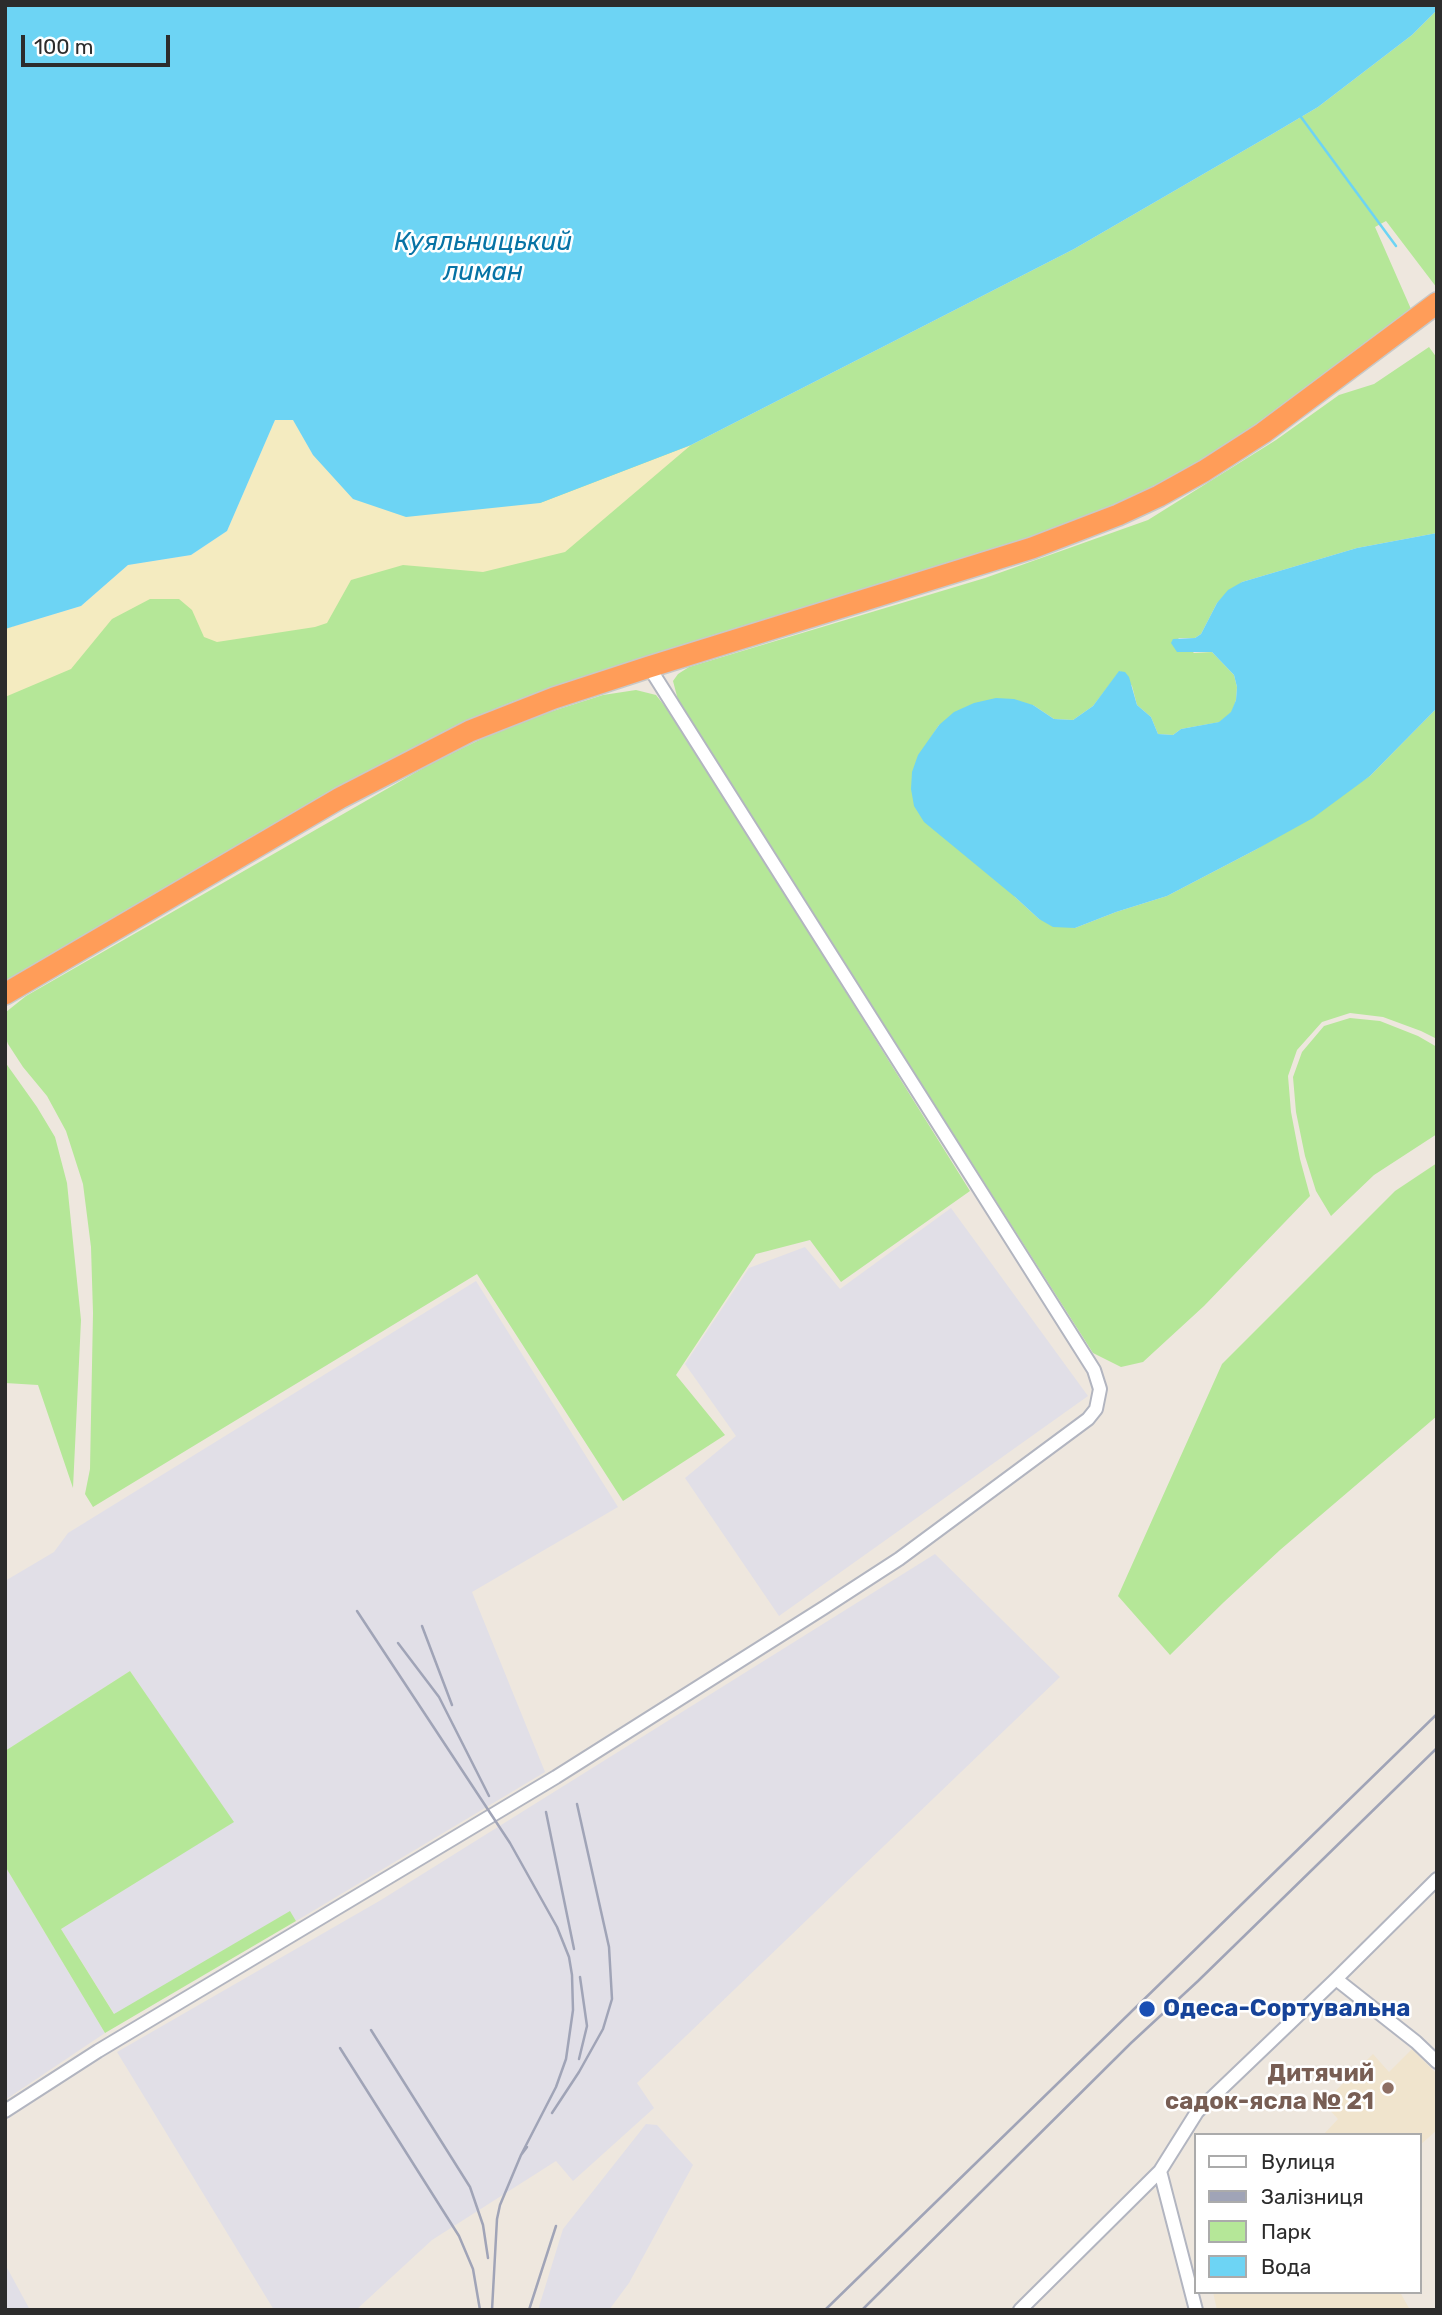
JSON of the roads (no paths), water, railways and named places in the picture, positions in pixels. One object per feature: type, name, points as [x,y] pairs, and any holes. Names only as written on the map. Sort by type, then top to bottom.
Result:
[{"type":"highway","points":[[5,994],[340,797],[470,731],[649,667],[1032,548],[1118,514],[1204,471],[1264,433],[1437,303]]},
{"type":"street","points":[[5,2111],[97,2051],[556,1777],[857,1587],[909,1552],[1088,1419],[1096,1409],[1100,1389],[1094,1370],[649,667]]},
{"type":"street","points":[[1020,2310],[1160,2171],[1197,2112],[1437,1879]]},
{"type":"street","points":[[1336,1979],[1416,2042],[1437,2062]]},
{"type":"street","points":[[1160,2171],[1196,2310]]},
{"type":"water","name":"Куяльницький лиман","points":[[5,5],[1437,5],[1437,10],[1412,35],[1318,107],[1269,136],[1074,249],[691,445],[540,503],[406,517],[353,499],[313,455],[293,420],[275,420],[227,531],[191,555],[128,565],[81,606],[5,629]]},
{"type":"water","points":[[1437,533],[1437,708],[1370,776],[1313,818],[1167,896],[1075,928],[1053,927],[1039,919],[924,822],[914,806],[912,772],[918,755],[939,725],[954,712],[974,703],[996,698],[1014,699],[1033,705],[1054,719],[1073,720],[1093,706],[1119,671],[1125,672],[1129,677],[1137,705],[1151,717],[1158,734],[1173,735],[1181,729],[1219,722],[1231,712],[1236,700],[1234,675],[1212,652],[1177,652],[1171,643],[1173,639],[1195,638],[1201,634],[1217,603],[1228,590],[1242,582],[1357,548]]},
{"type":"waterway","points":[[1301,117],[1396,246]]},
{"type":"railway","points":[[357,1611],[510,1843],[557,1927],[569,1957],[573,2010],[566,2059],[556,2087],[521,2155]]},
{"type":"railway","points":[[422,1626],[452,1705]]},
{"type":"railway","points":[[398,1643],[439,1697],[489,1796]]},
{"type":"railway","points":[[825,2310],[1437,1714]]},
{"type":"railway","points":[[862,2310],[1131,2043],[1437,1748]]},
{"type":"railway","points":[[552,2113],[603,2029],[612,1999],[609,1947],[577,1804]]},
{"type":"railway","points":[[546,1812],[574,1949]]},
{"type":"railway","points":[[579,2059],[587,2026],[580,1977]]},
{"type":"railway","points":[[371,2030],[470,2187],[483,2225],[488,2258]]},
{"type":"railway","points":[[340,2048],[459,2236],[473,2269],[480,2310]]},
{"type":"railway","points":[[492,2310],[500,2205],[527,2147]]},
{"type":"railway","points":[[529,2310],[556,2226]]},
{"type":"place","name":"Одеса-Сортувальна","points":[[1147,2009]]},
{"type":"place","name":"Дитячий садок-ясла № 21","points":[[1388,2088]]}]
